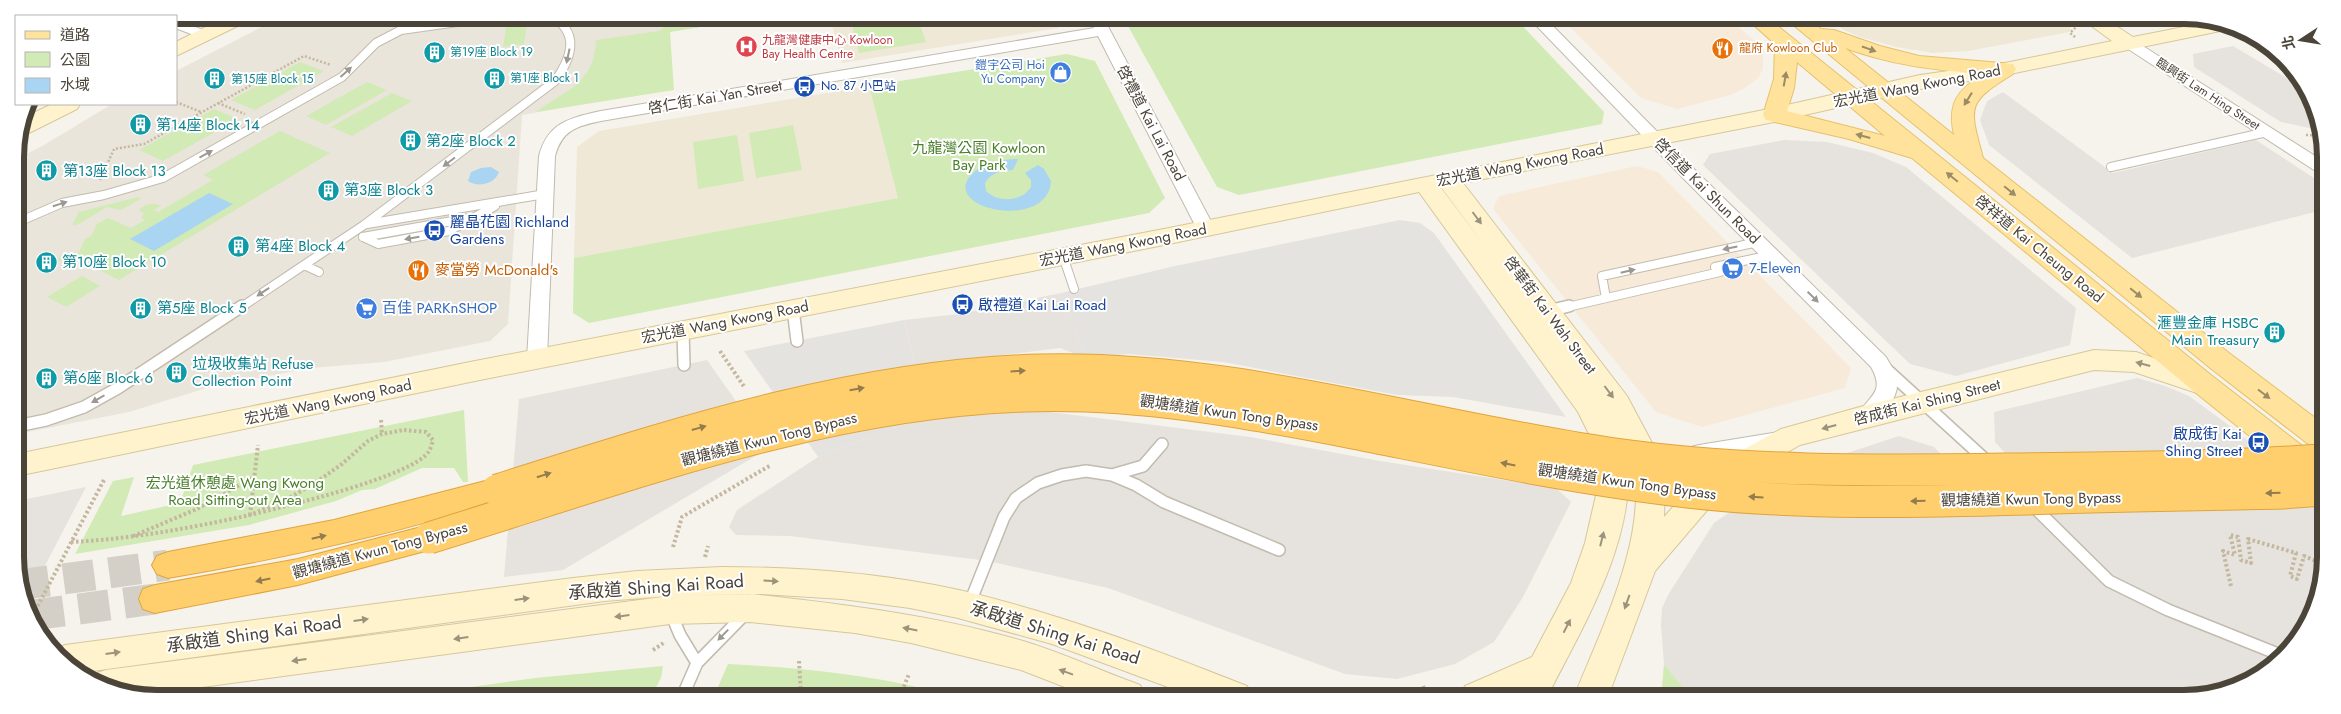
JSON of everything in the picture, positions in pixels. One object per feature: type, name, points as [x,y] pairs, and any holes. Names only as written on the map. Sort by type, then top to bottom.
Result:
[{"type":"highway","name":"觀塘繞道 Kwun Tong Bypass","points":[[168,565],[296,542],[428,510],[781,405],[907,381],[1000,372],[1113,371],[1197,379],[1292,394],[1608,453],[1745,468],[1873,471],[2195,466],[2317,460]]},
{"type":"highway","name":"觀塘繞道 Kwun Tong Bypass","points":[[155,599],[255,581],[367,555],[794,429],[917,405],[1026,396],[1125,399],[1214,408],[1580,477],[1695,493],[1831,501],[1896,502],[2283,493],[2317,490]]},
{"type":"main road","points":[[178,49],[228,24]]},
{"type":"main road","name":"啓祥道 Kai Cheung Road","points":[[1763,24],[2206,386],[2317,473]]},
{"type":"main road","name":"啓祥道 Kai Cheung Road","points":[[1802,24],[2220,360],[2312,423]]},
{"type":"main road","points":[[1804,24],[1873,51],[1919,62],[2005,69]]},
{"type":"main road","name":"臨興街 Lam Hing Street","points":[[2098,24],[2130,44]]},
{"type":"main road","name":"宏光道 Wang Kwong Road","points":[[24,464],[1774,115],[1920,82],[2005,69],[2213,27]]},
{"type":"main road","points":[[1785,42],[1786,79],[1774,115],[1855,134],[1926,156]]},
{"type":"main road","points":[[1972,160],[1961,119],[1964,101],[1977,86],[2005,69]]},
{"type":"main road","points":[[28,124],[67,105]]},
{"type":"main road","name":"啓華街 Kai Wah Street","points":[[1436,181],[1534,316],[1590,408],[1613,452]]},
{"type":"main road","name":"啓華街 Kai Wah Street","points":[[1534,316],[1617,403],[1644,456]]},
{"type":"main road","name":"啓成街 Kai Shing Street","points":[[1791,438],[1867,416],[2094,360],[2136,362],[2206,386]]},
{"type":"main road","points":[[1642,564],[1710,486],[1726,473],[1791,438]]},
{"type":"main road","points":[[1533,690],[1588,585],[1601,543],[1615,478],[1613,452]]},
{"type":"main road","points":[[1595,690],[1642,564],[1650,509],[1650,481],[1644,456]]},
{"type":"main road","name":"承啟道 Shing Kai Road","points":[[72,659],[588,590],[692,581],[758,581],[864,588],[969,606],[1024,620],[1131,655],[1217,690]]},
{"type":"main road","name":"承啟道 Shing Kai Road","points":[[117,684],[668,626],[750,608],[855,619],[966,641],[1023,656],[1107,690]]},
{"type":"main road","points":[[1492,690],[1547,666]]},
{"type":"street","name":"啓仁街 Kai Yan Street","points":[[537,360],[549,142],[560,131],[575,122],[1099,24]]},
{"type":"street","name":"啓禮道 Kai Lai Road","points":[[1099,24],[1206,229]]},
{"type":"street","name":"啓信道 Kai Shun Road","points":[[1542,24],[1654,139],[1879,362],[1888,376],[1886,395],[1867,416]]},
{"type":"street","name":"臨興街 Lam Hing Street","points":[[2130,44],[2317,164]]},
{"type":"street","points":[[2302,155],[2317,151]]},
{"type":"street","name":"啓成街 Kai Shing Street","points":[[1613,452],[1644,456],[1691,455],[1791,438]]},
{"type":"lane","points":[[24,219],[62,202],[104,195],[163,178],[342,77],[376,44],[401,30],[443,24]]},
{"type":"lane","points":[[24,425],[46,420],[84,407],[118,388],[364,225],[554,81],[570,58],[570,41],[561,24]]},
{"type":"lane","points":[[178,25],[205,36]]},
{"type":"lane","points":[[2111,167],[2267,132]]},
{"type":"lane","points":[[364,225],[545,194]]},
{"type":"lane","points":[[364,225],[361,232],[363,237],[378,244],[449,231],[505,201]]},
{"type":"lane","points":[[1606,298],[1602,276],[1758,242]]},
{"type":"lane","points":[[1534,316],[1720,272],[1702,254]]},
{"type":"lane","points":[[1715,267],[1771,255]]},
{"type":"lane","points":[[1063,256],[1074,289]]},
{"type":"lane","points":[[304,265],[319,272]]},
{"type":"lane","points":[[793,309],[797,341]]},
{"type":"lane","points":[[683,331],[684,365]]},
{"type":"lane","name":"啓信道 Kai Shun Road","points":[[1879,362],[1925,402],[2109,581],[2168,610],[2276,653]]},
{"type":"lane","points":[[1112,475],[1143,466],[1162,444]]},
{"type":"lane","points":[[969,606],[1004,516],[1016,498],[1038,483],[1062,475],[1086,471],[1112,475],[1136,485],[1164,502],[1279,550]]},
{"type":"lane","points":[[686,690],[697,663],[750,608]]},
{"type":"lane","points":[[668,626],[680,635],[697,663]]},
{"type":"path","points":[[98,184],[114,149],[144,144],[304,56],[336,67]]},
{"type":"path","points":[[178,103],[201,112]]},
{"type":"path","points":[[218,103],[252,116]]},
{"type":"path","points":[[381,420],[382,434]]},
{"type":"path","points":[[71,542],[164,533],[250,515],[354,488],[415,464],[428,452],[433,440],[426,432],[404,430],[382,434],[368,441],[342,464],[315,483],[289,498],[250,515]]},
{"type":"path","points":[[250,515],[258,445]]},
{"type":"path","points":[[127,538],[197,508],[254,477]]},
{"type":"path","points":[[35,611],[105,478]]},
{"type":"path","points":[[2230,586],[2223,551],[2235,555],[2230,536],[2238,537],[2241,560],[2252,563],[2248,539],[2296,553],[2290,576],[2296,579],[2304,556],[2317,561]]},
{"type":"path","points":[[653,650],[668,626]]},
{"type":"path","points":[[799,660],[801,690]]},
{"type":"path","points":[[902,690],[909,674]]},
{"type":"path","points":[[1423,686],[1424,690]]},
{"type":"shaded area","name":"麗晶花園 Richland Gardens","points":[[267,24],[713,25],[601,42],[601,101],[522,115],[508,324],[490,341],[384,362],[311,368],[210,387],[129,412],[24,433],[24,155],[110,105],[178,105],[178,70]]},
{"type":"shaded area","points":[[832,24],[1063,24],[1058,28],[842,63]]},
{"type":"shaded area","points":[[1567,24],[1735,24],[1756,42],[1763,55],[1763,69],[1758,78],[1745,88],[1730,95],[1677,109],[1641,98]]},
{"type":"shaded area","points":[[1836,24],[2070,24],[2070,32],[1968,51],[1933,53],[1896,47],[1860,37]]},
{"type":"shaded area","points":[[2233,46],[2294,83],[2304,98],[2314,129],[2281,122],[2194,67],[2193,54]]},
{"type":"shaded area","points":[[869,86],[898,198],[574,258],[577,147],[599,131]]},
{"type":"shaded area","points":[[2003,92],[2113,173],[2256,140],[2317,180],[2317,212],[2132,258],[1989,145],[1980,120],[1987,101]]},
{"type":"shaded area","points":[[1784,140],[1827,142],[1873,153],[1906,167],[2076,308],[2070,345],[1956,376],[1910,364],[1703,165],[1710,154]]},
{"type":"shaded area","points":[[1637,166],[1658,172],[1851,368],[1845,388],[1702,427],[1656,412],[1493,209],[1499,196]]},
{"type":"shaded area","points":[[1400,220],[1420,223],[1434,233],[1566,417],[1453,397],[1397,395],[1223,362],[1128,354],[1085,358],[1061,293],[1175,266]]},
{"type":"shaded area","points":[[1061,293],[1085,358],[1060,348],[915,366],[904,320],[959,314]]},
{"type":"shaded area","points":[[904,320],[927,418],[896,427],[818,457],[744,351]]},
{"type":"shaded area","points":[[707,360],[769,448],[563,570],[504,577],[519,399]]},
{"type":"shaded area","points":[[2137,378],[2165,386],[2189,396],[2234,429],[2317,498],[2317,557],[2313,591],[2304,616],[2290,638],[2265,663],[2243,677],[2210,688],[2193,690],[1687,690],[1681,685],[1664,664],[1661,625],[1662,608],[1668,595],[1714,523],[1747,500],[1817,463],[1899,436],[1934,447],[1954,468],[2006,454],[1995,442],[1994,412]]},
{"type":"shaded area","points":[[1010,407],[1250,437],[1380,461],[1556,488],[1571,502],[1523,597],[1494,642],[1455,664],[1397,679],[1345,674],[1108,588],[988,561],[790,536],[736,535],[729,527],[737,510],[818,457],[896,427],[927,418]]},
{"type":"shaded area","points":[[86,487],[30,595],[24,566],[24,500]]},
{"type":"green space","points":[[527,24],[524,44],[503,47],[506,27]]},
{"type":"green space","points":[[669,24],[713,24],[670,32],[674,90],[536,112],[568,91],[584,76],[590,67],[594,55],[596,40],[659,31]]},
{"type":"green space","points":[[852,24],[920,24],[926,42],[859,53]]},
{"type":"green space","points":[[1127,24],[1521,24],[1604,112],[1602,124],[1239,195],[1217,187]]},
{"type":"green space","name":"九龍灣公園 Kowloon Bay Park","points":[[1067,54],[1095,61],[1165,198],[1149,213],[589,323],[573,313],[574,258],[898,198],[869,86]]},
{"type":"green space","points":[[300,62],[324,71],[255,110],[231,100]]},
{"type":"green space","points":[[367,82],[387,90],[326,125],[306,116]]},
{"type":"green space","points":[[392,93],[412,101],[352,136],[331,127]]},
{"type":"green space","points":[[214,109],[238,119],[163,161],[139,150]]},
{"type":"green space","points":[[793,125],[802,170],[756,178],[749,133]]},
{"type":"green space","points":[[280,131],[330,153],[119,280],[82,261],[75,263],[77,258],[58,261],[60,255],[79,252],[85,239],[91,236],[97,224],[108,218],[131,228],[145,220],[141,218],[144,213],[139,211],[143,206],[152,204],[161,206],[154,210],[158,212],[213,180],[203,175]]},
{"type":"green space","points":[[737,135],[744,181],[698,189],[693,142]]},
{"type":"green space","points":[[138,197],[142,198],[121,210],[107,207],[77,225],[72,225],[79,212]]},
{"type":"green space","points":[[82,276],[100,286],[66,307],[47,297]]},
{"type":"green space","name":"宏光道休憩處 Wang Kwong Road Sitting-out Area","points":[[464,410],[468,482],[463,482],[454,468],[422,468],[375,489],[362,490],[336,501],[249,525],[75,554],[113,481],[134,477],[121,516],[180,503],[193,465]]},
{"type":"green space","points":[[728,664],[841,674],[928,690],[717,690]]},
{"type":"green space","points":[[1664,664],[1687,690],[1662,690]]},
{"type":"green space","points":[[663,666],[661,678],[655,690],[450,690],[535,678]]},
{"type":"water","points":[[1018,159],[1013,170],[1000,171],[990,177],[985,183],[986,191],[997,198],[1003,199],[1022,196],[1031,187],[1031,180],[1025,173],[1038,165],[1044,169],[1051,181],[1045,197],[1032,207],[1015,210],[996,210],[980,204],[969,196],[966,185],[974,172],[994,162]]},
{"type":"water","points":[[491,167],[499,172],[490,182],[476,184],[468,181],[471,172]]},
{"type":"water","points":[[209,193],[233,204],[154,251],[130,239]]},
{"type":"tunnel","points":[[26,584],[168,565]]},
{"type":"tunnel","points":[[36,615],[155,599]]},
{"type":"place","name":"九龍灣健康中心 Kowloon Bay Health Centre","points":[[746,47]]},
{"type":"place","name":"龍府 Kowloon Club","points":[[1723,48]]},
{"type":"place","name":"第19座 Block 19","points":[[434,52]]},
{"type":"place","name":"鎧宇公司 Hoi Yu Company","points":[[1061,72]]},
{"type":"place","name":"第1座 Block 1","points":[[494,78]]},
{"type":"place","name":"第15座 Block 15","points":[[215,79]]},
{"type":"place","name":"No. 87 小巴站","points":[[805,86]]},
{"type":"place","name":"第14座 Block 14","points":[[140,125]]},
{"type":"place","name":"第2座 Block 2","points":[[410,141]]},
{"type":"place","name":"第13座 Block 13","points":[[47,171]]},
{"type":"place","name":"第3座 Block 3","points":[[328,190]]},
{"type":"place","name":"麗晶花園 Richland Gardens","points":[[434,231]]},
{"type":"place","name":"第4座 Block 4","points":[[239,246]]},
{"type":"place","name":"第10座 Block 10","points":[[46,262]]},
{"type":"place","name":"7-Eleven","points":[[1733,268]]},
{"type":"place","name":"麥當勞 McDonald's","points":[[419,270]]},
{"type":"place","name":"啟禮道 Kai Lai Road","points":[[962,305]]},
{"type":"place","name":"第5座 Block 5","points":[[141,308]]},
{"type":"place","name":"百佳 PARKnSHOP","points":[[366,308]]},
{"type":"place","name":"滙豐金庫 HSBC Main Treasury","points":[[2275,332]]},
{"type":"place","name":"垃圾收集站 Refuse Collection Point","points":[[176,373]]},
{"type":"place","name":"第6座 Block 6","points":[[47,378]]},
{"type":"place","name":"啟成街 Kai Shing Street","points":[[2258,443]]}]
